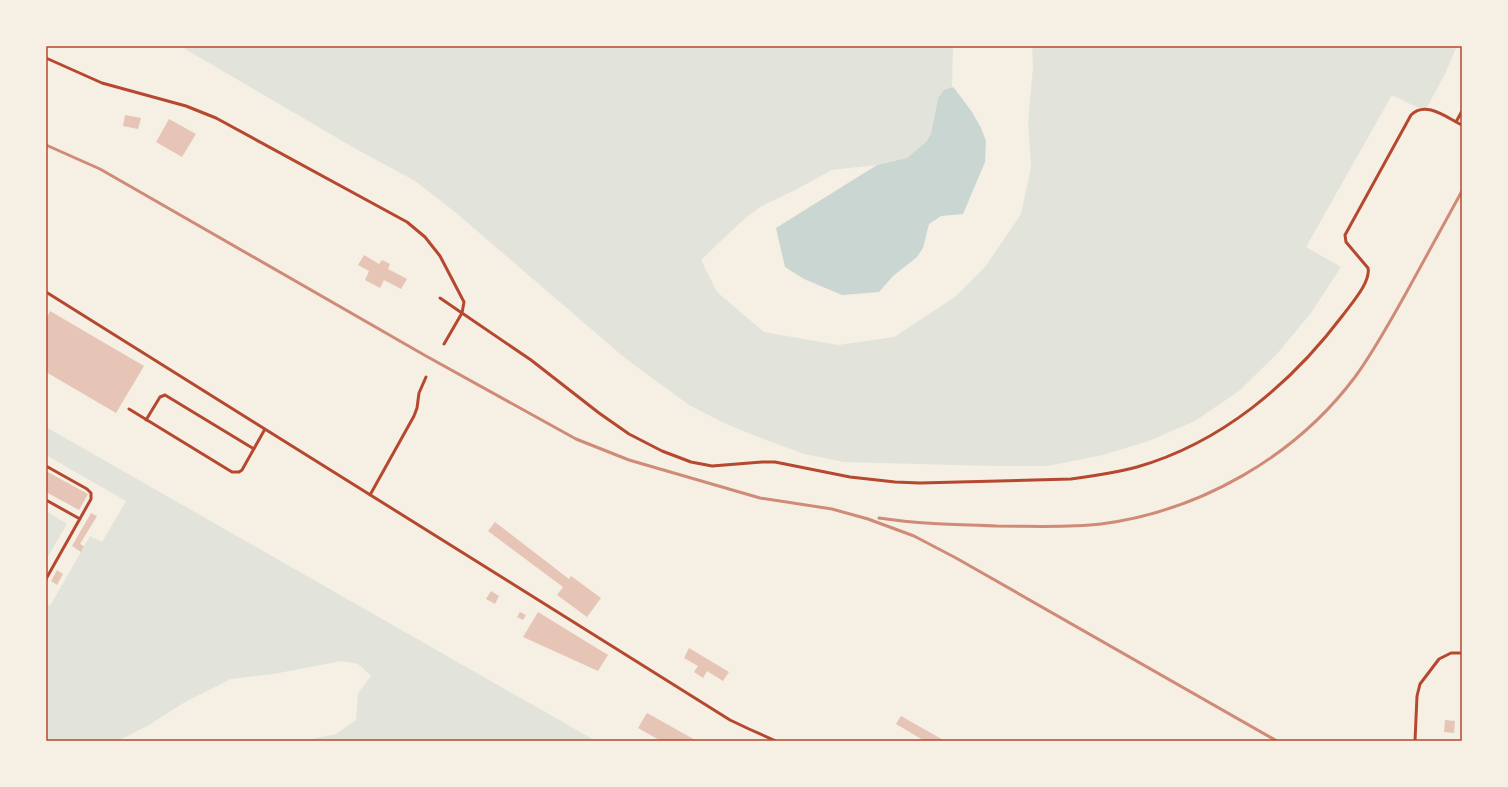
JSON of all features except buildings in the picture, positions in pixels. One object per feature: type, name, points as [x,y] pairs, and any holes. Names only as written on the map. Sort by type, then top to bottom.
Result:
[{"type":"lane","points":[[46,58],[102,83],[186,106],[216,118],[398,217],[425,237],[440,256],[464,302],[462,313],[444,344]]},
{"type":"lane","points":[[440,298],[531,360],[624,431],[662,451],[691,462],[712,466],[775,462],[850,477],[920,483],[1071,479],[1116,472],[1159,459],[1186,448],[1219,431],[1256,405],[1289,375],[1341,317],[1368,279],[1368,268],[1346,242],[1345,235],[1411,114],[1421,108],[1429,108],[1462,126]]},
{"type":"lane","points":[[1456,122],[1462,112]]},
{"type":"lane","points":[[46,292],[730,720],[749,730],[776,741]]},
{"type":"lane","points":[[370,495],[414,416],[417,408],[419,392],[426,377]]},
{"type":"lane","points":[[146,420],[160,397],[165,395],[254,449]]},
{"type":"lane","points":[[129,409],[232,472],[239,472],[242,470],[265,429]]},
{"type":"lane","points":[[46,466],[89,491],[92,499],[46,579]]},
{"type":"lane","points":[[46,500],[80,519]]},
{"type":"lane","points":[[1416,741],[1417,696],[1420,684],[1440,659],[1451,653],[1462,653]]},
{"type":"shaded area","points":[[180,46],[953,46],[952,87],[944,90],[938,98],[931,134],[926,142],[907,158],[877,165],[832,170],[760,207],[742,221],[701,260],[717,292],[764,332],[838,345],[894,337],[955,297],[985,267],[1021,214],[1031,167],[1028,122],[1033,67],[1032,46],[1457,46],[1445,74],[1425,111],[1392,95],[1306,247],[1341,267],[1311,313],[1277,354],[1239,391],[1195,421],[1149,441],[1103,455],[1048,466],[992,466],[844,462],[804,454],[726,424],[689,405],[626,359],[455,212],[415,181],[356,149]]},
{"type":"shaded area","points":[[952,87],[972,112],[986,141],[985,162],[963,214],[941,216],[929,224],[923,248],[917,257],[893,276],[879,292],[842,295],[804,279],[785,267],[776,228],[877,165],[907,158],[926,142],[931,134],[938,98],[944,90]]},
{"type":"shaded area","points":[[46,427],[596,741],[302,741],[336,734],[356,720],[358,693],[371,676],[358,664],[341,661],[274,674],[231,679],[185,702],[149,725],[118,741],[46,741],[46,604],[50,606],[90,536],[102,542],[126,501],[46,455]]},
{"type":"shaded area","points":[[46,511],[67,524],[46,560]]},
{"type":"railway","points":[[46,145],[100,169],[426,356],[576,439],[629,460],[760,498],[832,509],[868,519],[914,536],[956,558],[1277,741]]},
{"type":"railway","points":[[879,518],[923,523],[982,526],[1062,526],[1101,524],[1138,517],[1174,507],[1209,493],[1243,476],[1304,432],[1331,406],[1355,377],[1369,357],[1405,295],[1462,191]]}]
